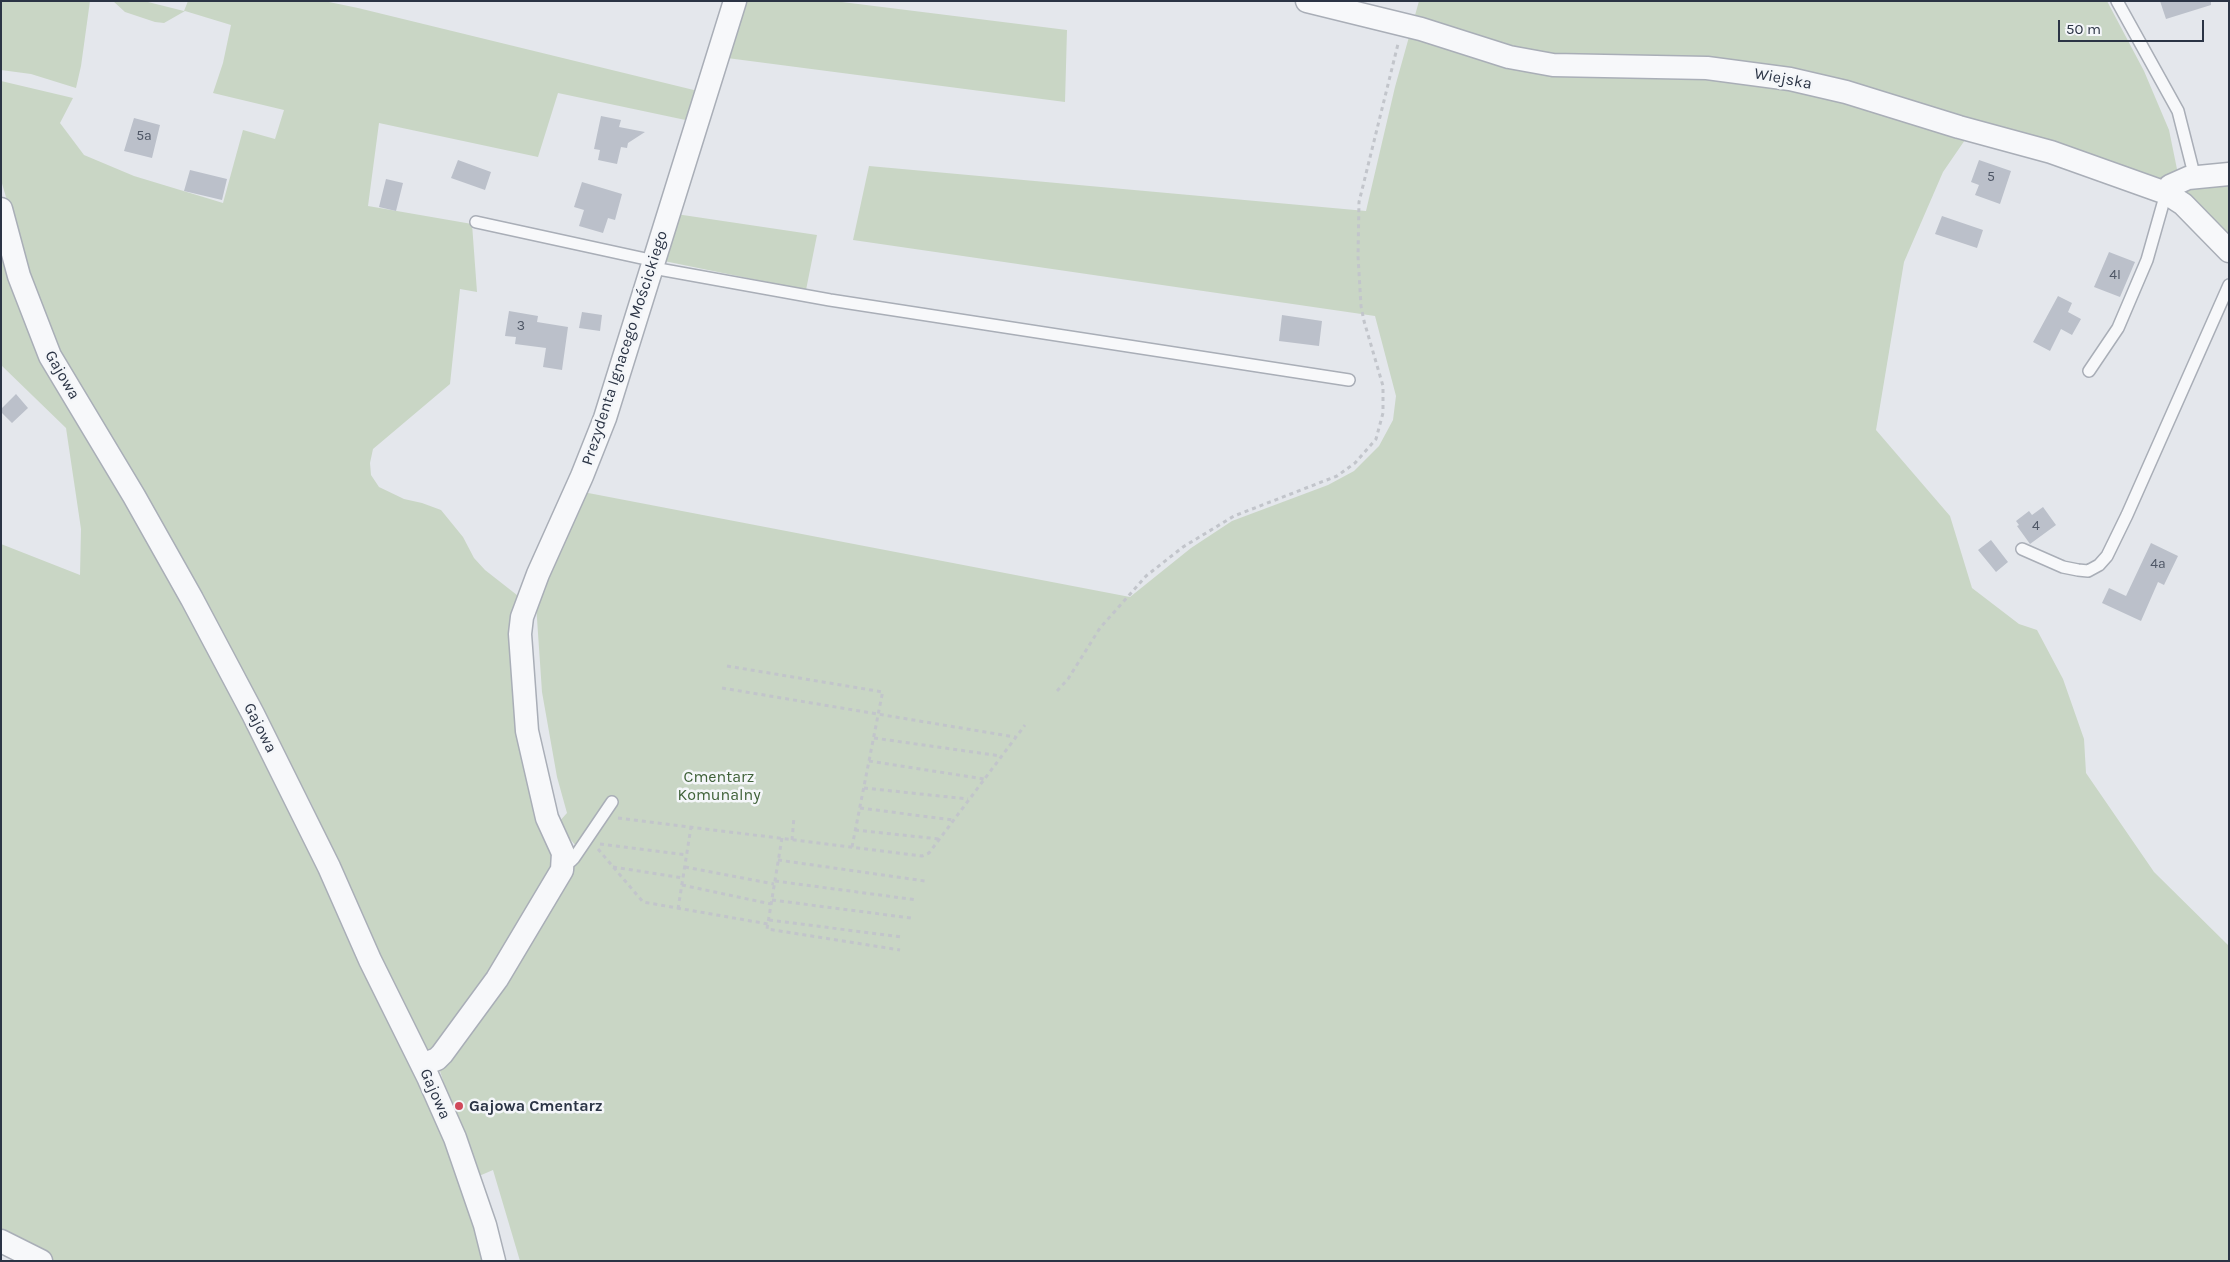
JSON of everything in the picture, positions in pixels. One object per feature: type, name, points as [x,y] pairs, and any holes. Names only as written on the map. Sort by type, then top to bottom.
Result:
[{"type":"street","name":"Prezydenta Ignacego Mościckiego","points":[[564,861],[561,847],[547,818],[528,731],[521,625],[534,583],[582,476],[605,418],[735,1]]},
{"type":"street","name":"Wiejska","points":[[1307,1],[1404,24],[1452,37],[1509,57],[1553,66],[1707,68],[1800,81],[1855,94],[1959,127],[2051,152],[2166,193],[2183,204],[2229,251]]},
{"type":"street","points":[[2166,193],[2170,186],[2177,182],[2229,174]]},
{"type":"street","name":"Gajowa","points":[[1,209],[19,276],[50,356],[162,544],[249,706],[329,867],[370,960],[422,1065],[455,1138],[473,1187],[494,1261]]},
{"type":"street","points":[[422,1065],[437,1059],[442,1054],[497,979],[560,876],[564,861]]},
{"type":"street","points":[[1,1241],[41,1261]]},
{"type":"lane","points":[[2117,1],[2178,112],[2195,178]]},
{"type":"lane","points":[[2089,371],[2118,328],[2143,269],[2166,193]]},
{"type":"lane","points":[[476,222],[654,264],[840,302],[1348,380]]},
{"type":"lane","points":[[2022,549],[2063,567],[2088,571],[2099,565],[2107,556],[2128,515],[2229,285]]},
{"type":"lane","points":[[564,861],[571,861],[574,858],[612,802]]},
{"type":"path","points":[[1056,691],[1068,679],[1100,628],[1146,576],[1183,547],[1234,516],[1337,476],[1355,463],[1376,439],[1383,413],[1383,386],[1361,306],[1358,256],[1359,202],[1404,24]]},
{"type":"path","points":[[726,666],[883,691],[852,847]]},
{"type":"path","points":[[722,688],[1015,737]]},
{"type":"path","points":[[603,816],[922,856],[929,853],[1025,725]]},
{"type":"path","points":[[874,738],[1001,756]]},
{"type":"path","points":[[869,761],[984,779]]},
{"type":"path","points":[[864,788],[969,800]]},
{"type":"path","points":[[860,808],[953,820]]},
{"type":"path","points":[[792,840],[794,817]]},
{"type":"path","points":[[678,909],[691,827]]},
{"type":"path","points":[[855,830],[939,839]]},
{"type":"path","points":[[782,838],[768,929],[900,950]]},
{"type":"path","points":[[687,855],[592,843],[643,902],[769,922],[902,937]]},
{"type":"path","points":[[778,860],[925,881]]},
{"type":"path","points":[[612,866],[683,878]]},
{"type":"path","points":[[685,867],[775,882],[917,900]]},
{"type":"path","points":[[682,886],[772,902],[911,918]]},
{"type":"green space","points":[[1,1],[90,1],[76,88],[31,74],[1,70]]},
{"type":"green space","points":[[113,1],[144,1],[184,11],[188,1],[324,1],[702,92],[695,122],[558,93],[538,157],[379,123],[368,206],[472,224],[477,292],[460,289],[450,384],[373,449],[370,463],[371,475],[379,487],[404,499],[441,510],[463,537],[474,558],[485,570],[522,599],[552,857],[552,869],[507,954],[427,1057],[311,803],[232,652],[77,387],[41,314],[15,228],[1,180],[1,81],[73,98],[60,123],[84,155],[134,176],[223,203],[243,130],[275,139],[284,110],[213,93],[223,63],[231,25],[185,11],[164,23],[155,22],[125,12]]},
{"type":"green space","points":[[743,1],[834,1],[1067,30],[1065,102],[727,58]]},
{"type":"green space","name":"Cmentarz Komunalny","points":[[1419,1],[2107,1],[2144,71],[2169,130],[2178,174],[2163,185],[1967,137],[1943,172],[1904,262],[1876,430],[1950,516],[1972,588],[2019,624],[2037,630],[2063,679],[2084,739],[2086,773],[2154,872],[2229,946],[2229,1261],[520,1261],[493,1170],[479,1176],[456,1120],[439,1068],[583,854],[557,824],[567,813],[557,777],[542,692],[536,604],[583,492],[1130,597],[1191,548],[1232,521],[1328,485],[1354,471],[1379,446],[1393,420],[1396,396],[1375,316],[853,240],[869,166],[1366,211],[1395,87]]},
{"type":"green space","points":[[2229,182],[2229,246],[2188,204],[2186,186]]},
{"type":"green space","points":[[676,214],[817,235],[806,290],[664,261]]},
{"type":"green space","points":[[1,240],[145,532],[280,789],[441,1131],[465,1189],[484,1261],[51,1261],[1,1236],[1,544],[80,575],[81,529],[66,428],[1,365]]},
{"type":"building","points":[[2160,1],[2211,1],[2211,5],[2166,19]]},
{"type":"building","points":[[601,116],[621,120],[619,127],[645,132],[628,143],[627,148],[621,147],[617,164],[598,160],[600,150],[594,149]]},
{"type":"building","points":[[134,118],[160,125],[152,158],[124,151]]},
{"type":"building","points":[[458,160],[491,172],[485,190],[451,178]]},
{"type":"building","points":[[1979,160],[2011,171],[2000,204],[1975,195],[1979,185],[1971,182]]},
{"type":"building","points":[[190,170],[227,179],[222,200],[184,191]]},
{"type":"building","points":[[386,179],[403,183],[396,211],[379,207]]},
{"type":"building","points":[[582,182],[622,194],[615,220],[608,218],[603,233],[579,226],[584,210],[574,207]]},
{"type":"building","points":[[1942,216],[1983,230],[1977,248],[1935,234]]},
{"type":"building","points":[[2109,252],[2135,262],[2120,297],[2094,287]]},
{"type":"building","points":[[2058,296],[2072,303],[2068,312],[2081,319],[2072,335],[2061,329],[2050,351],[2033,342]]},
{"type":"building","points":[[509,311],[538,316],[537,322],[568,327],[562,370],[543,367],[546,348],[515,344],[516,337],[505,336]]},
{"type":"building","points":[[582,312],[602,315],[600,331],[579,328]]},
{"type":"building","points":[[1282,315],[1322,321],[1319,346],[1279,341]]},
{"type":"building","points":[[16,394],[28,408],[12,423],[1,412],[1,409]]},
{"type":"building","points":[[2043,507],[2056,525],[2030,544],[2017,526],[2019,525],[2016,521],[2029,511],[2032,515]]},
{"type":"building","points":[[1991,540],[2008,562],[1996,572],[1978,550]]},
{"type":"building","points":[[2151,543],[2178,556],[2164,585],[2158,582],[2141,621],[2102,603],[2109,588],[2126,596]]},
{"type":"place","name":"Gajowa Cmentarz","points":[[459,1106]]}]
